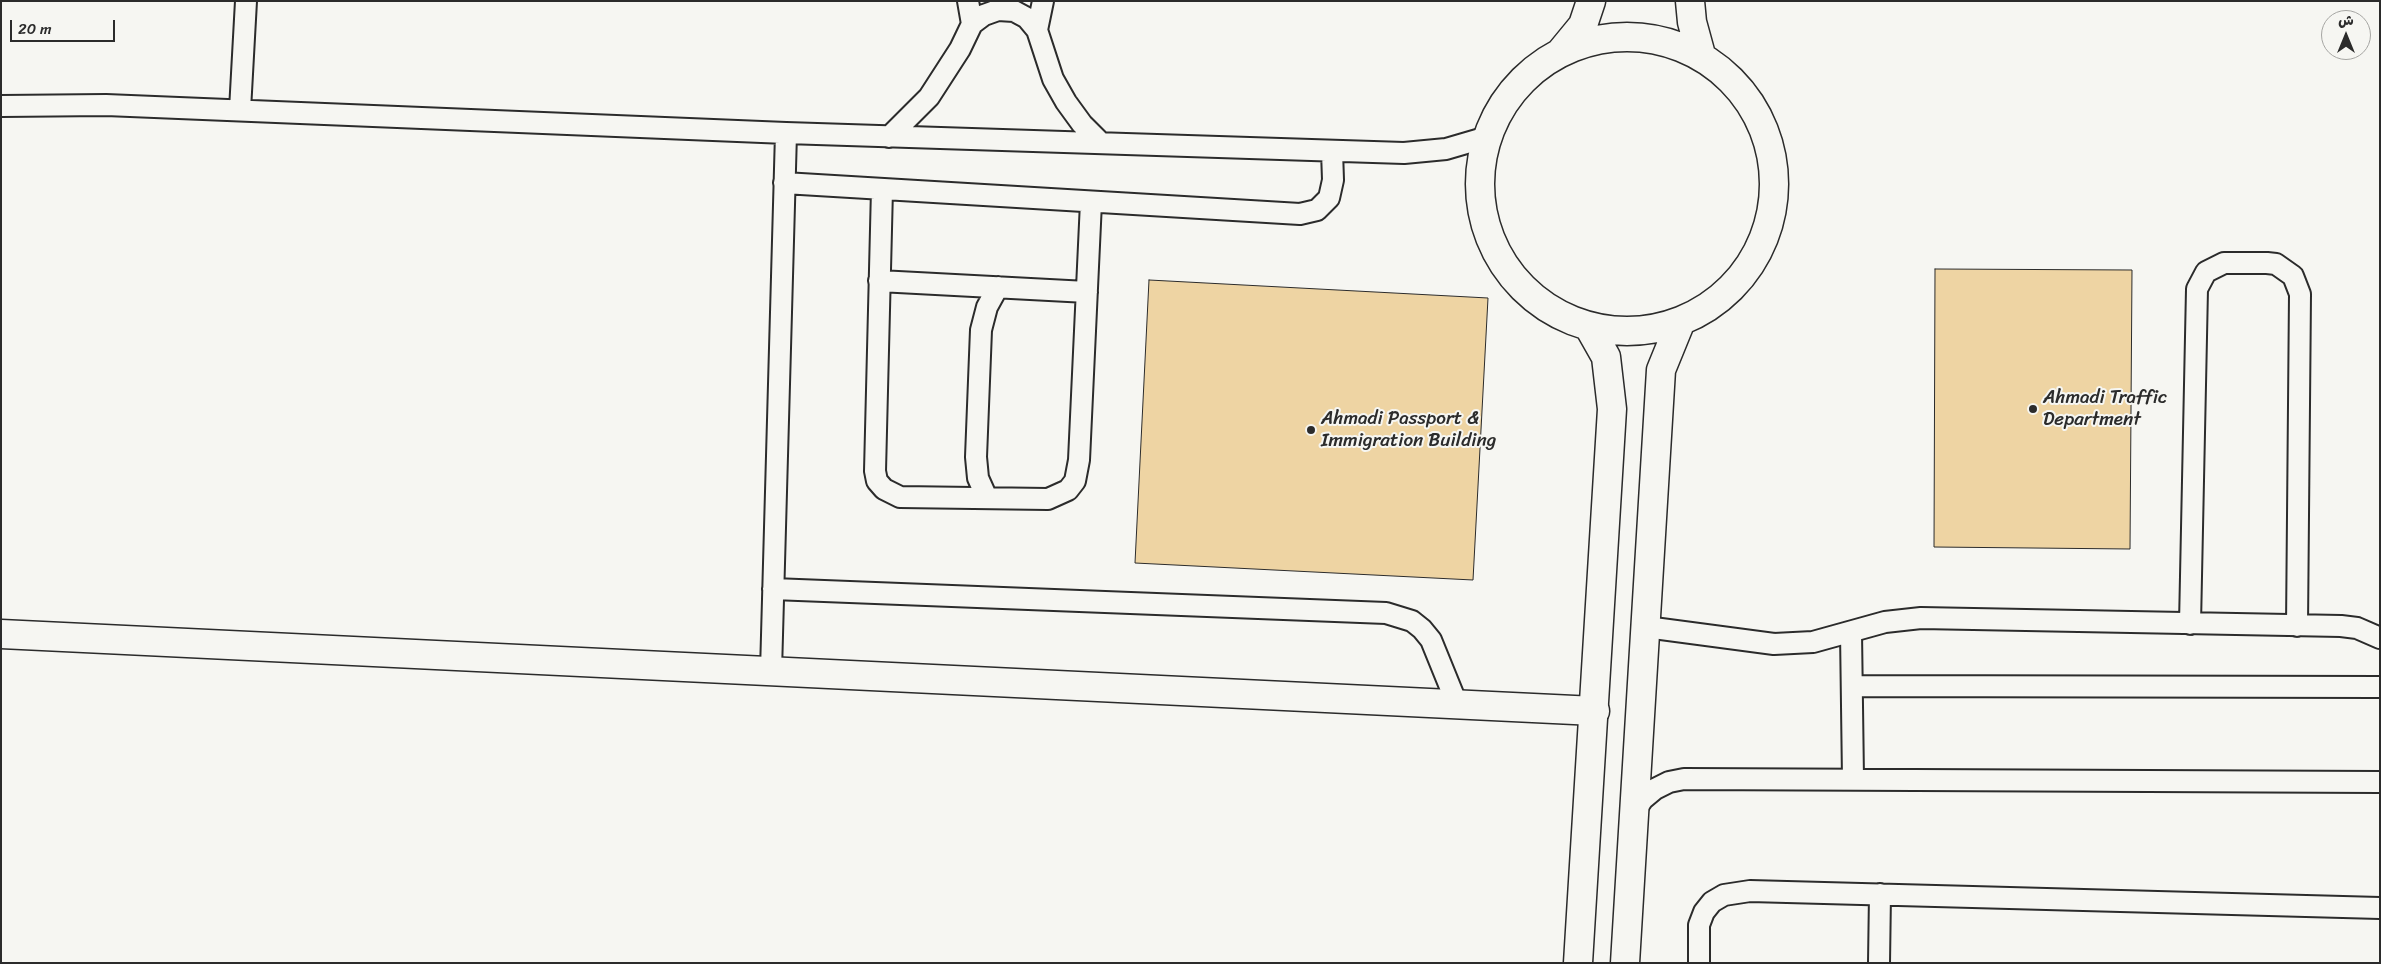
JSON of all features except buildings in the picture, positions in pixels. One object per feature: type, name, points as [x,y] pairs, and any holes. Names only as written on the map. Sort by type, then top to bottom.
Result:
[{"type":"main road","points":[[1560,53],[1583,25],[1590,1]]},
{"type":"main road","points":[[1690,1],[1692,22],[1701,55]]},
{"type":"main road","points":[[1630,37],[1666,42],[1701,55],[1737,85],[1763,125],[1775,171],[1772,218],[1754,262],[1722,298],[1681,321],[1636,331],[1589,327],[1546,308],[1517,282],[1495,250],[1482,214],[1479,175],[1487,137],[1503,104],[1528,74],[1560,53],[1594,40],[1630,37]]},
{"type":"main road","points":[[1625,963],[1661,370],[1681,321]]},
{"type":"main road","points":[[1578,963],[1595,711],[1612,409],[1606,358],[1589,327]]},
{"type":"main road","points":[[1,634],[1595,711]]},
{"type":"lane","points":[[240,110],[246,1]]},
{"type":"lane","points":[[968,1],[972,24]]},
{"type":"lane","points":[[889,137],[930,96],[960,50],[972,24],[979,1]]},
{"type":"lane","points":[[1034,1],[1037,30],[1053,78],[1066,102],[1082,124],[1100,142]]},
{"type":"lane","points":[[1037,30],[1042,1]]},
{"type":"lane","points":[[972,24],[984,15],[998,10],[1014,11],[1027,18],[1037,30]]},
{"type":"lane","points":[[1,106],[106,105],[889,137],[1100,142],[1332,151],[1426,152],[1467,144],[1487,137]]},
{"type":"lane","points":[[771,671],[786,133]]},
{"type":"lane","points":[[784,183],[1309,213],[1324,205],[1329,198],[1333,180],[1332,151]]},
{"type":"lane","points":[[882,189],[875,462],[877,481],[884,489],[900,497],[1048,499],[1063,493],[1075,481],[1080,460],[1091,202]]},
{"type":"lane","points":[[2190,624],[2197,289],[2206,272],[2224,263],[2267,263],[2281,267],[2293,276],[2300,294],[2297,626]]},
{"type":"lane","points":[[879,281],[1087,292]]},
{"type":"lane","points":[[987,498],[978,478],[976,457],[982,330],[987,308],[998,286]]},
{"type":"lane","points":[[773,589],[1386,612],[1412,621],[1431,640],[1457,704]]},
{"type":"lane","points":[[1646,627],[1774,644],[1813,642],[1885,622],[1921,618],[2358,628],[2380,638]]},
{"type":"lane","points":[[1851,632],[1853,779]]},
{"type":"lane","points":[[1852,686],[2380,687]]},
{"type":"lane","points":[[1634,812],[1643,799],[1655,789],[1669,782],[1684,779],[2380,782]]},
{"type":"lane","points":[[1699,963],[1699,924],[1704,912],[1712,902],[1724,895],[1750,891],[2380,908]]},
{"type":"lane","points":[[1879,963],[1880,894]]},
{"type":"place","name":"Ahmadi Traffic Department","points":[[2033,409]]},
{"type":"place","name":"Ahmadi Passport & Immigration Building","points":[[1311,430]]}]
